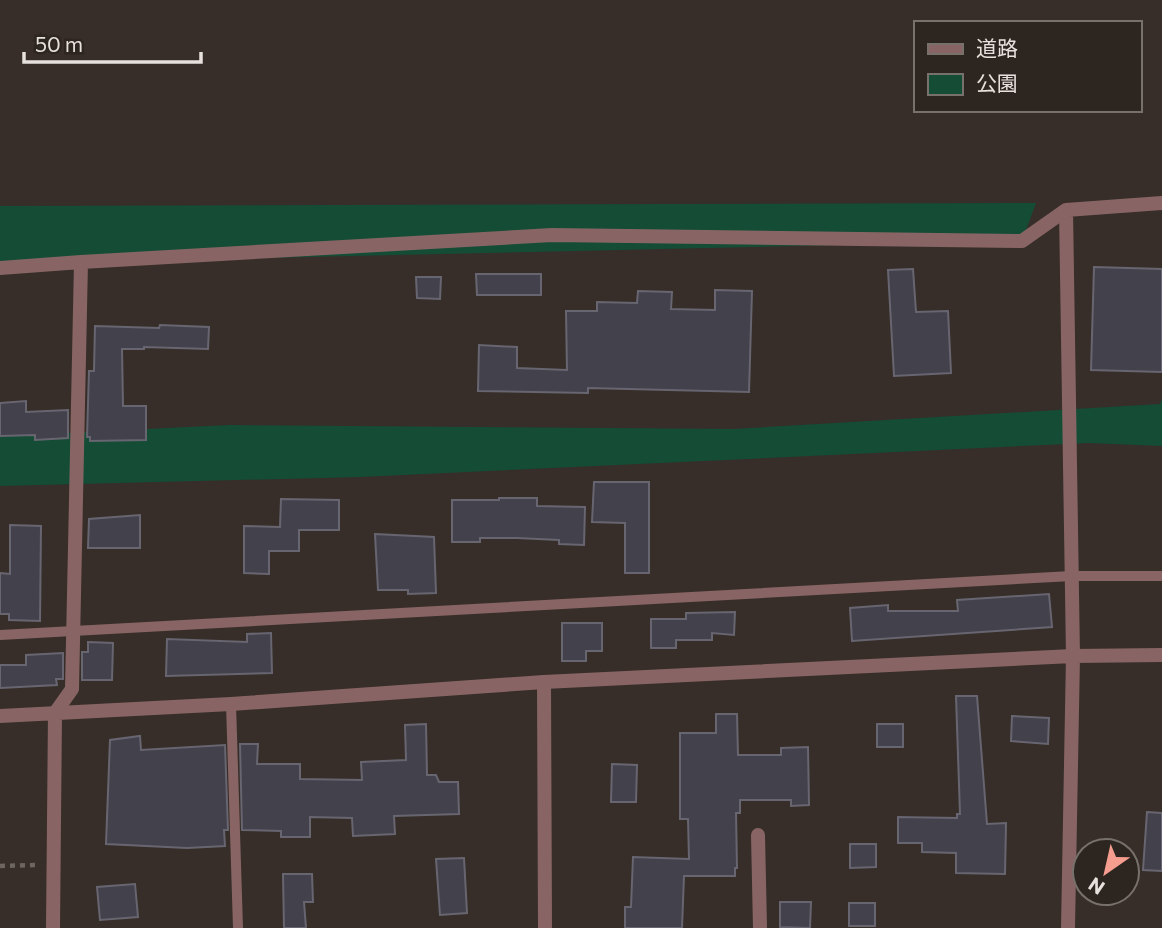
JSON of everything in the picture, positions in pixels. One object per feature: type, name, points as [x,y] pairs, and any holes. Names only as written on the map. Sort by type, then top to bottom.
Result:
[{"type":"street","points":[[0,268],[552,235],[1022,241],[1066,209],[1162,203]]},
{"type":"street","points":[[1066,209],[1073,656],[1068,926]]},
{"type":"street","points":[[53,928],[55,713],[72,689],[81,262]]},
{"type":"street","points":[[0,716],[231,704],[544,682],[1073,656],[1162,656]]},
{"type":"street","points":[[544,682],[545,928]]},
{"type":"street","points":[[758,835],[760,928]]},
{"type":"lane","points":[[0,635],[1072,576],[1162,576]]},
{"type":"lane","points":[[231,704],[237,928]]},
{"type":"path","points":[[0,866],[54,865]]},
{"type":"green space","points":[[1036,203],[1022,241],[81,262],[0,267],[0,206]]},
{"type":"green space","points":[[1162,399],[1162,446],[1088,443],[360,477],[0,486],[0,436],[230,425],[733,429],[1160,404]]},
{"type":"building","points":[[1094,267],[1162,269],[1162,372],[1091,370]]},
{"type":"building","points":[[913,269],[916,312],[948,311],[951,373],[894,376],[888,270]]},
{"type":"building","points":[[476,274],[541,274],[541,295],[477,295]]},
{"type":"building","points":[[416,277],[441,277],[440,299],[417,298]]},
{"type":"building","points":[[715,290],[752,291],[749,392],[588,388],[588,393],[478,391],[479,345],[517,347],[517,368],[567,370],[566,311],[597,311],[597,302],[637,303],[638,291],[672,292],[671,309],[715,310]]},
{"type":"building","points":[[160,325],[209,327],[208,349],[122,349],[123,406],[146,406],[146,440],[90,441],[90,437],[87,437],[89,371],[94,371],[95,326],[159,328]]},
{"type":"building","points":[[26,401],[26,412],[68,410],[68,438],[35,440],[35,435],[0,436],[0,403]]},
{"type":"building","points":[[594,482],[649,482],[649,573],[625,573],[625,523],[592,522]]},
{"type":"building","points":[[537,498],[537,506],[585,507],[584,545],[559,544],[559,540],[517,538],[480,538],[480,542],[452,542],[452,500]]},
{"type":"building","points":[[281,499],[339,500],[339,530],[299,530],[299,551],[269,551],[269,574],[244,573],[244,526],[280,527]]},
{"type":"building","points":[[140,515],[140,548],[88,548],[89,519]]},
{"type":"building","points":[[10,525],[41,526],[40,621],[9,620],[9,614],[0,614],[0,573],[10,574]]},
{"type":"building","points":[[375,534],[434,537],[436,593],[408,594],[408,590],[378,590]]},
{"type":"building","points":[[1049,594],[1052,627],[852,641],[850,608],[888,605],[888,611],[958,611],[957,600]]},
{"type":"building","points":[[735,612],[734,635],[712,633],[712,640],[676,640],[676,648],[651,648],[651,619],[686,619],[686,613]]},
{"type":"building","points":[[562,623],[602,623],[602,651],[586,651],[586,661],[562,661]]},
{"type":"building","points":[[271,633],[272,673],[166,676],[167,639],[247,642],[247,634]]},
{"type":"building","points":[[88,642],[113,643],[112,680],[82,680],[82,652],[88,652]]},
{"type":"building","points":[[63,653],[63,679],[56,679],[57,685],[0,688],[0,665],[26,665],[26,655]]},
{"type":"building","points":[[956,696],[977,696],[987,824],[1006,823],[1005,874],[956,873],[956,853],[922,852],[922,843],[898,843],[898,817],[957,818],[957,814],[960,814]]},
{"type":"building","points":[[716,714],[737,714],[738,755],[781,755],[781,748],[808,747],[809,805],[791,806],[791,800],[740,800],[740,813],[736,813],[735,876],[684,876],[682,928],[625,928],[625,907],[631,907],[633,857],[689,859],[688,819],[680,819],[680,733],[716,733]]},
{"type":"building","points":[[1012,716],[1049,718],[1048,744],[1011,741]]},
{"type":"building","points":[[426,724],[427,775],[436,775],[439,782],[458,782],[459,814],[394,816],[395,834],[353,836],[352,818],[310,817],[310,837],[281,837],[281,831],[242,830],[240,744],[258,744],[257,764],[300,764],[300,779],[362,780],[361,762],[406,760],[405,725]]},
{"type":"building","points":[[877,724],[903,724],[903,747],[877,747]]},
{"type":"building","points":[[140,736],[141,750],[225,745],[228,830],[224,830],[225,846],[187,848],[106,844],[110,740]]},
{"type":"building","points":[[612,764],[637,765],[636,802],[611,802]]},
{"type":"building","points":[[1147,812],[1162,813],[1162,871],[1143,870]]},
{"type":"building","points":[[850,844],[876,844],[876,867],[850,868]]},
{"type":"building","points":[[464,858],[467,913],[440,915],[436,859]]},
{"type":"building","points":[[283,874],[312,874],[313,902],[304,902],[306,928],[284,928]]},
{"type":"building","points":[[135,884],[138,917],[100,920],[97,887]]},
{"type":"building","points":[[780,902],[811,902],[810,928],[780,927]]},
{"type":"building","points":[[849,903],[875,903],[875,926],[849,926]]}]
